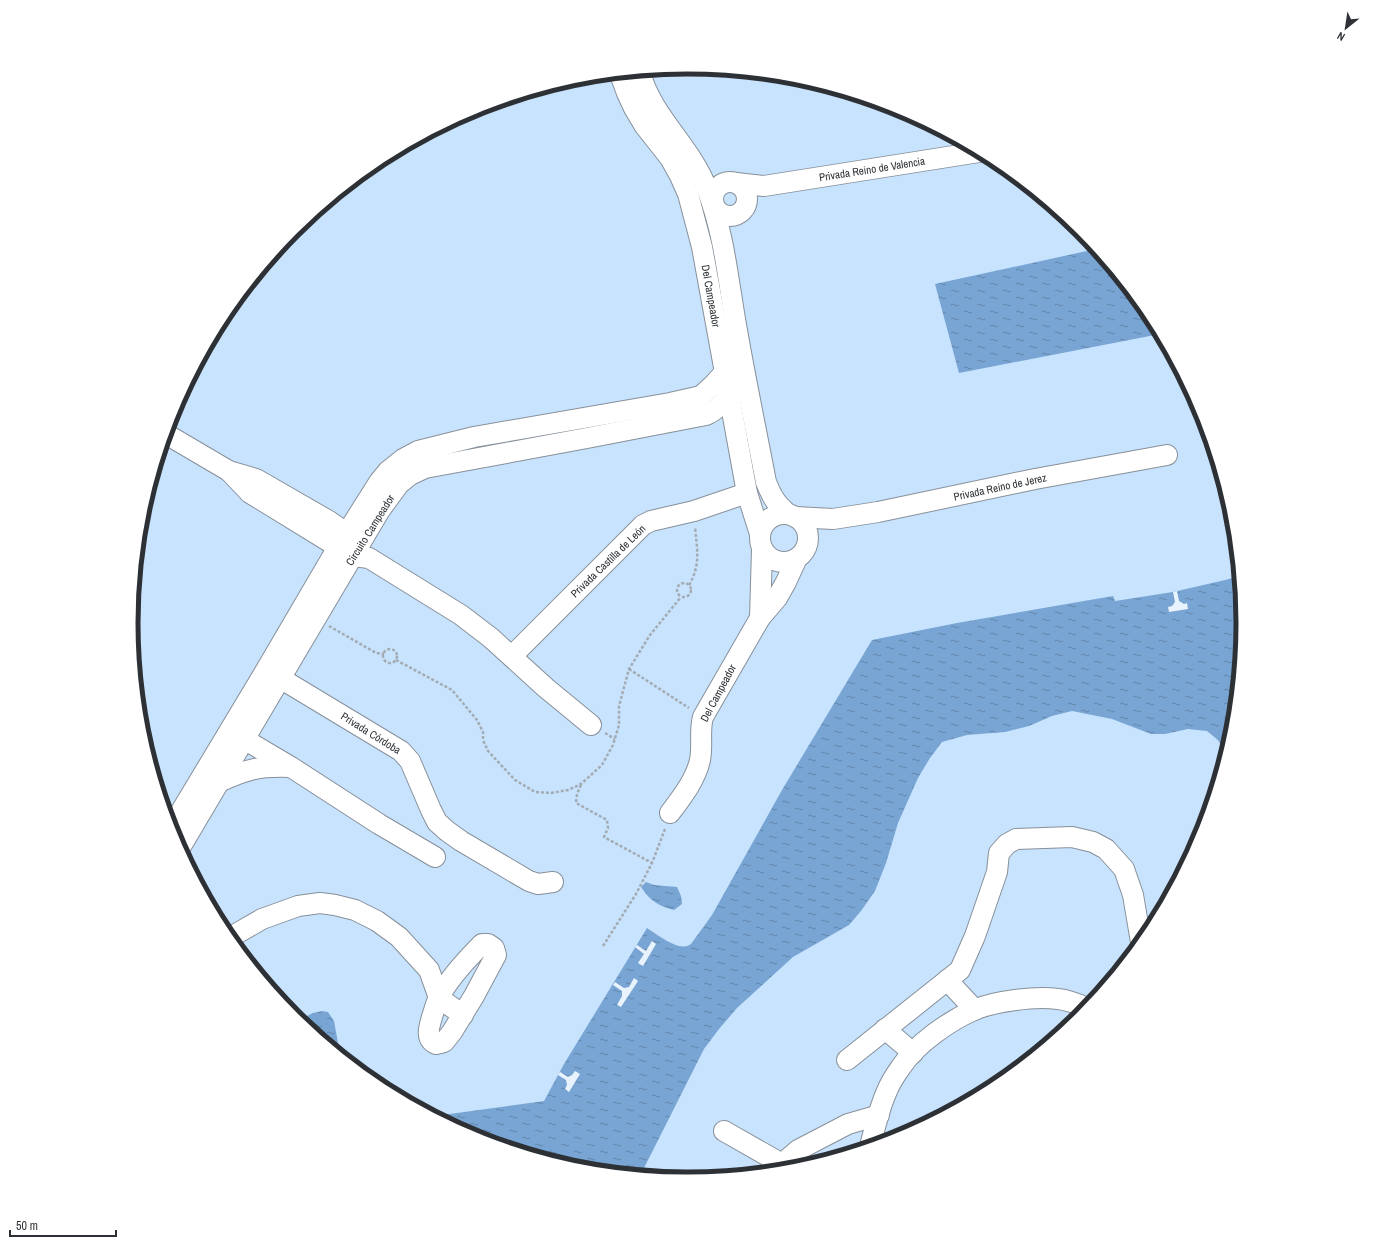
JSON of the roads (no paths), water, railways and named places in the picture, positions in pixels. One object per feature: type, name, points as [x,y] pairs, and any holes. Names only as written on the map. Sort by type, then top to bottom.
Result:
[{"type":"street","name":"Del Campeador","points":[[641,76],[643,84],[653,103],[692,158],[700,172],[714,205],[723,244],[745,377],[766,482],[776,504],[791,516]]},
{"type":"street","name":"Del Campeador","points":[[621,78],[634,108],[658,145],[670,158],[688,194],[706,267],[747,493],[761,541],[760,618]]},
{"type":"street","name":"Privada Reino de Valencia","points":[[733,183],[764,186],[970,153]]},
{"type":"street","name":"Del Campeador","points":[[692,158],[704,169],[733,183]]},
{"type":"street","points":[[688,194],[714,205],[722,215],[731,217],[743,209],[745,192],[743,188],[733,183],[727,182],[719,186],[714,193],[714,205],[698,234]]},
{"type":"street","points":[[723,244],[728,232],[753,193],[764,186]]},
{"type":"street","name":"Circuito Campeador","points":[[176,821],[236,735],[353,547],[380,510],[393,478],[403,459],[418,451],[474,437],[670,403],[701,396],[741,354]]},
{"type":"street","name":"Circuito Campeador","points":[[393,478],[410,475],[425,468],[527,450],[713,412],[745,377]]},
{"type":"street","points":[[706,414],[725,422],[736,432]]},
{"type":"street","points":[[524,429],[527,450]]},
{"type":"street","points":[[171,437],[229,471],[256,479],[353,547],[461,615],[512,656],[546,688],[591,725]]},
{"type":"street","name":"Privada Reino de Jerez","points":[[791,516],[833,519],[878,512],[1035,479],[1167,455]]},
{"type":"street","name":"Privada Castilla de León","points":[[512,656],[643,525],[651,521],[694,511],[747,493]]},
{"type":"street","points":[[802,552],[808,537],[806,529],[801,522],[791,516],[780,514],[773,516],[762,527],[761,541],[767,556],[778,561],[790,562],[802,552],[815,535],[833,519]]},
{"type":"street","name":"Circuito Campeador","points":[[274,674],[316,618],[353,547]]},
{"type":"street","name":"Del Campeador","points":[[670,813],[687,789],[700,759],[700,727],[703,717],[760,618],[777,598],[802,552]]},
{"type":"street","name":"Privada Córdoba","points":[[274,674],[401,750],[410,760],[430,810],[437,822],[447,831],[529,881],[538,884],[553,882]]},
{"type":"street","points":[[236,735],[291,767],[378,824],[435,857]]},
{"type":"street","name":"Circuito Campeador","points":[[184,841],[219,782],[236,735]]},
{"type":"street","points":[[219,782],[252,769],[269,766],[291,767]]},
{"type":"street","points":[[847,1060],[960,970],[975,936],[997,872],[999,852],[1007,844],[1016,839],[1072,837],[1093,842],[1106,849],[1124,869],[1133,895],[1139,933]]},
{"type":"street","points":[[235,934],[262,919],[298,906],[320,903],[355,910],[377,921],[399,937],[429,970],[439,998],[463,1015]]},
{"type":"street","points":[[482,944],[488,944],[494,948],[496,956],[474,996],[444,1042],[436,1044],[432,1042],[428,1036],[439,998],[464,962],[482,944]]},
{"type":"street","points":[[429,970],[451,980],[474,996]]},
{"type":"street","points":[[947,980],[975,1010]]},
{"type":"street","points":[[872,1140],[887,1090],[902,1066],[923,1042],[942,1028],[975,1010],[1004,1002],[1034,998],[1059,999],[1080,1005]]},
{"type":"street","points":[[885,1029],[913,1053]]},
{"type":"street","points":[[788,1162],[798,1150],[848,1124],[879,1115]]},
{"type":"street","points":[[724,1131],[780,1163]]},
{"type":"water","points":[[1090,250],[1123,289],[1154,335],[959,373],[935,284]]},
{"type":"water","points":[[1234,578],[1236,623],[1235,659],[1231,695],[1221,746],[1218,740],[1207,731],[1188,729],[1165,734],[1151,734],[1112,719],[1072,711],[1052,716],[1029,726],[1005,732],[967,735],[942,742],[918,778],[898,823],[886,863],[875,891],[849,925],[793,957],[737,1008],[719,1029],[704,1049],[643,1170],[580,1161],[545,1153],[511,1143],[444,1115],[544,1101],[564,1064],[647,928],[675,945],[686,946],[691,944],[712,915],[782,790],[872,640],[957,623],[1113,596],[1115,601],[1173,592]]},
{"type":"water","points":[[646,882],[654,885],[677,887],[681,896],[682,904],[674,910],[655,902],[641,887]]},
{"type":"water","points":[[322,1011],[328,1012],[334,1021],[339,1047],[305,1017]]}]
